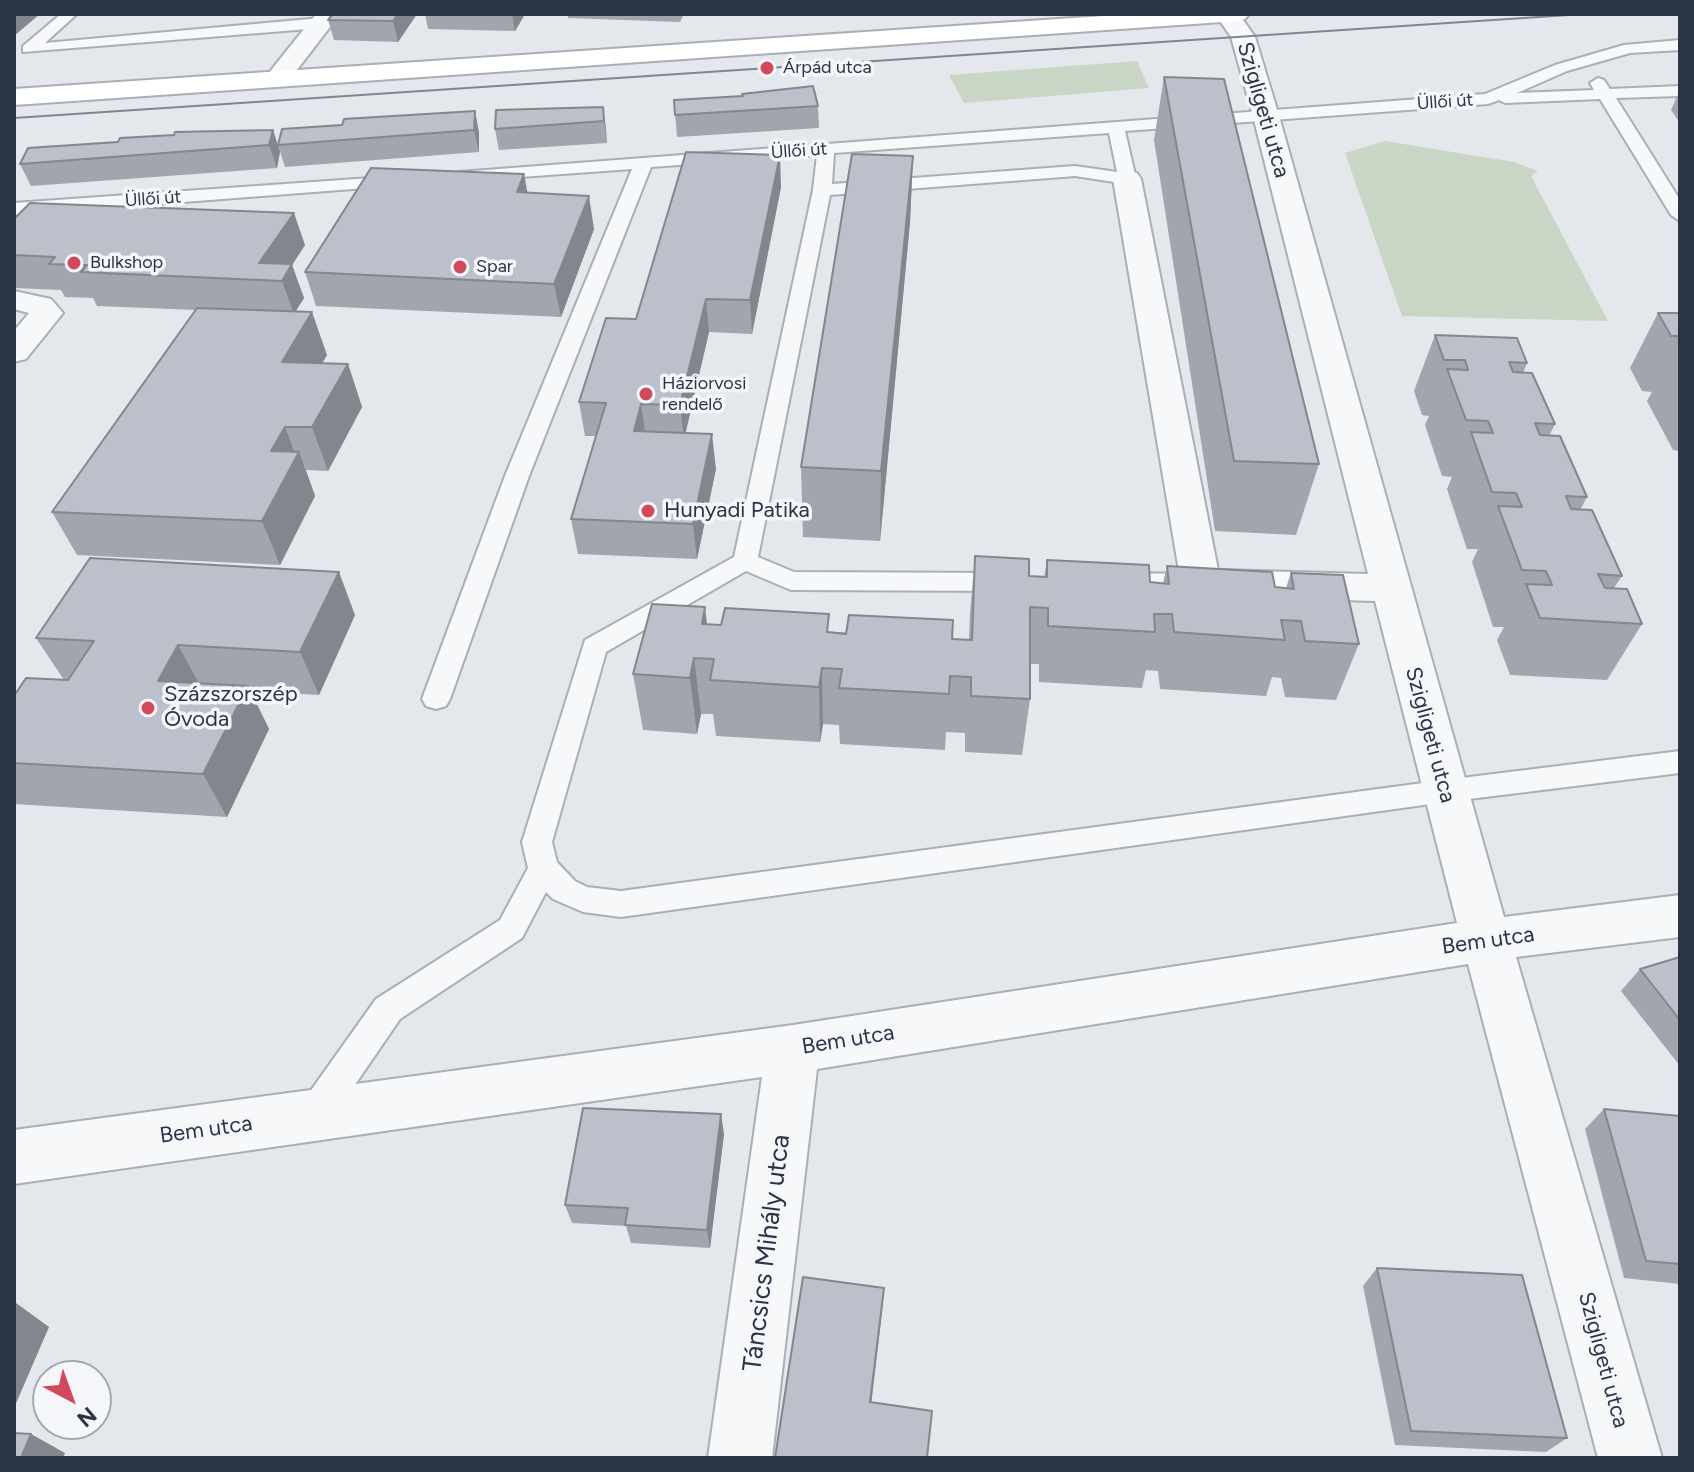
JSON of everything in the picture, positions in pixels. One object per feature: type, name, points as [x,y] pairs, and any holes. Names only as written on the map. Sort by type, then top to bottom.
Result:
[{"type":"main road","points":[[14,97],[1237,14]]},
{"type":"street","name":"Szigligeti utca","points":[[1201,15],[1243,37],[1445,791],[1630,1458]]},
{"type":"street","points":[[277,79],[324,18]]},
{"type":"street","points":[[1127,179],[1201,583],[1391,588]]},
{"type":"street","points":[[14,231],[25,209]]},
{"type":"street","points":[[14,300],[40,306],[47,313],[14,352]]},
{"type":"street","name":"Bem utca","points":[[14,1157],[793,1049],[1486,940],[1680,916]]},
{"type":"street","name":"Táncsics Mihály utca","points":[[740,1458],[793,1049]]},
{"type":"lane","points":[[70,14],[28,49],[324,18]]},
{"type":"lane","name":"Üllői út","points":[[1488,99],[1586,61],[1629,48],[1680,45]]},
{"type":"lane","points":[[1586,61],[1680,215]]},
{"type":"lane","name":"Üllői út","points":[[441,177],[1488,99],[1680,91]]},
{"type":"lane","points":[[822,190],[1075,171],[1127,179],[1116,127]]},
{"type":"lane","points":[[826,149],[822,190],[745,561],[594,647],[537,842],[543,868],[564,890],[583,899],[621,904],[1445,791],[1680,762]]},
{"type":"lane","points":[[436,699],[517,476],[644,162]]},
{"type":"lane","name":"Üllői út","points":[[25,209],[410,180]]},
{"type":"lane","points":[[745,561],[791,581],[1027,582]]},
{"type":"lane","points":[[1090,582],[1201,583]]},
{"type":"lane","points":[[314,1115],[388,1009],[511,929],[543,868]]},
{"type":"green space","points":[[1137,61],[1149,88],[964,103],[949,75]]},
{"type":"green space","points":[[1385,141],[1514,162],[1538,171],[1531,176],[1608,321],[1402,316],[1345,153]]},
{"type":"building","points":[[333,14],[398,14],[393,21],[328,20]]},
{"type":"building","points":[[1164,77],[1224,79],[1319,464],[1234,461]]},
{"type":"building","points":[[813,86],[818,106],[675,115],[674,100],[743,96]]},
{"type":"building","points":[[603,107],[604,121],[495,129],[496,110]]},
{"type":"building","points":[[475,111],[474,130],[278,145],[282,129],[342,125],[344,119]]},
{"type":"building","points":[[273,130],[269,145],[20,164],[28,148],[118,142],[120,138],[174,135],[175,132]]},
{"type":"building","points":[[686,152],[780,155],[750,300],[706,299],[680,405],[641,404],[634,431],[712,434],[693,524],[571,519],[606,403],[579,402],[606,318],[636,319]]},
{"type":"building","points":[[852,154],[913,156],[881,471],[801,467]]},
{"type":"building","name":"Spar","points":[[371,168],[524,174],[517,192],[589,196],[554,284],[305,272]]},
{"type":"building","points":[[30,203],[294,213],[259,263],[292,264],[282,281],[81,272],[87,265],[49,264],[55,257],[14,255],[14,219]]},
{"type":"building","points":[[197,308],[312,312],[282,362],[348,364],[312,427],[285,427],[271,451],[299,452],[262,521],[52,512]]},
{"type":"building","points":[[1658,313],[1680,313],[1680,336],[1671,336]]},
{"type":"building","points":[[1435,335],[1517,338],[1527,363],[1509,362],[1513,372],[1532,373],[1555,424],[1535,423],[1540,435],[1560,436],[1587,497],[1566,496],[1571,509],[1592,510],[1622,576],[1598,574],[1605,588],[1627,589],[1642,624],[1540,618],[1526,584],[1552,585],[1546,571],[1522,570],[1498,506],[1522,507],[1516,493],[1492,492],[1471,432],[1493,433],[1488,421],[1466,420],[1447,369],[1468,370],[1465,360],[1444,360]]},
{"type":"building","points":[[975,556],[1029,559],[1029,576],[1047,577],[1047,560],[1149,565],[1150,582],[1169,584],[1167,566],[1272,572],[1275,587],[1294,589],[1291,573],[1343,575],[1359,644],[1305,641],[1301,621],[1281,620],[1285,640],[1174,632],[1172,614],[1154,614],[1155,632],[1048,626],[1048,608],[1030,607],[1030,699],[971,696],[971,677],[950,676],[949,694],[839,688],[842,669],[822,668],[819,687],[710,680],[714,659],[694,658],[690,678],[633,674],[652,604],[705,607],[702,624],[721,625],[725,608],[829,614],[827,632],[846,634],[849,615],[953,620],[952,639],[972,640]]},
{"type":"building","points":[[90,558],[339,572],[300,652],[178,645],[158,681],[248,686],[203,774],[14,763],[14,696],[26,678],[68,680],[94,641],[36,638]]},
{"type":"building","points":[[1680,957],[1680,1020],[1640,969]]},
{"type":"building","points":[[583,1108],[721,1114],[707,1230],[625,1225],[628,1208],[565,1205]]},
{"type":"building","points":[[1604,1109],[1680,1116],[1680,1264],[1646,1261]]},
{"type":"building","points":[[1377,1268],[1522,1275],[1567,1438],[1411,1431]]},
{"type":"building","points":[[803,1277],[884,1288],[870,1402],[932,1411],[927,1458],[775,1458]]},
{"type":"building","points":[[14,1433],[31,1434],[21,1458],[14,1458]]},
{"type":"tram line","points":[[14,118],[1584,14]]},
{"type":"place","name":"Árpád utca","points":[[767,68]]},
{"type":"place","name":"Bulkshop","points":[[74,263]]},
{"type":"place","name":"Spar","points":[[460,267]]},
{"type":"place","name":"Háziorvosi rendelő","points":[[646,394]]},
{"type":"place","name":"Hunyadi Patika","points":[[648,511]]},
{"type":"place","name":"Százszorszép Óvoda","points":[[148,708]]}]
